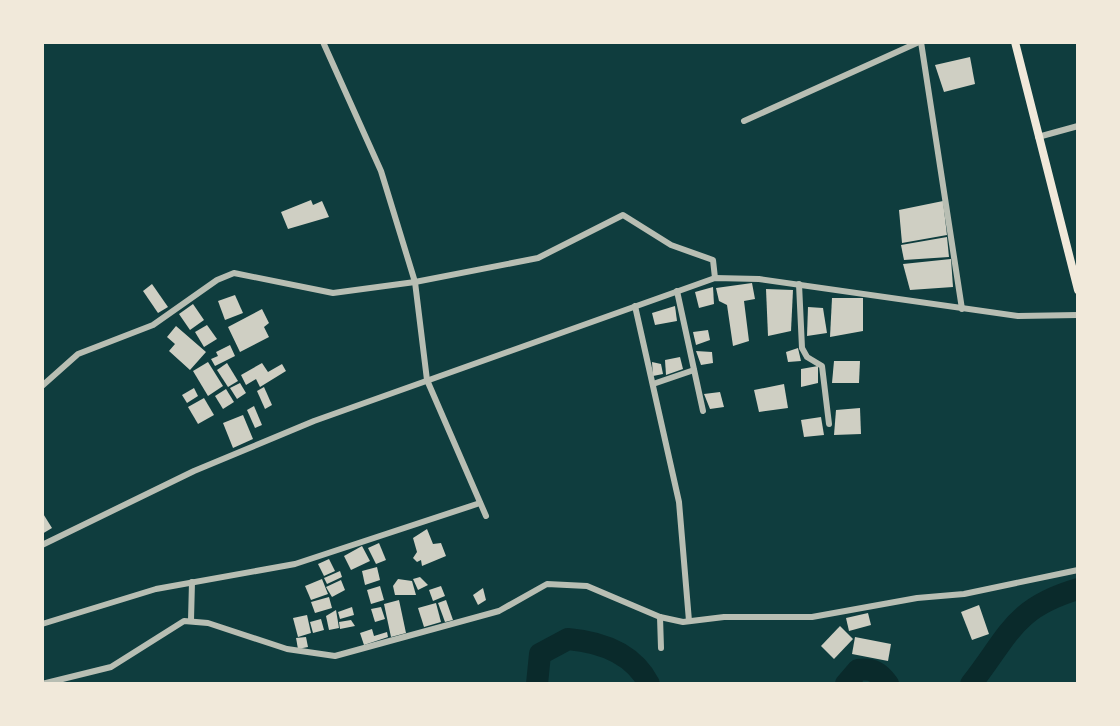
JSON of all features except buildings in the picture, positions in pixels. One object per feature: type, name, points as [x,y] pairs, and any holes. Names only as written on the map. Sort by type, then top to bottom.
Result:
[{"type":"main road","points":[[1015,42],[1038,137],[1074,259],[1078,290]]},
{"type":"street","points":[[323,42],[372,147],[415,282],[427,380],[486,516]]},
{"type":"street","points":[[744,121],[920,42],[962,309]]},
{"type":"street","points":[[1038,137],[1078,126]]},
{"type":"street","points":[[42,386],[78,354],[153,325],[217,280],[234,273],[333,293],[415,282],[538,258],[620,215],[671,245],[714,263],[715,278]]},
{"type":"street","points":[[42,545],[194,471],[427,380],[715,278],[799,284],[1018,316],[1078,315]]},
{"type":"street","points":[[799,284],[802,348],[807,357],[822,366],[829,424]]},
{"type":"street","points":[[677,291],[703,411]]},
{"type":"street","points":[[635,306],[679,502],[689,621]]},
{"type":"street","points":[[653,384],[694,370]]},
{"type":"street","points":[[42,624],[156,589],[295,564],[480,503]]},
{"type":"street","points":[[42,684],[111,667],[155,642],[178,622],[191,617],[287,649],[335,656],[499,611],[547,584],[593,587],[660,617],[689,621],[724,617],[812,617],[917,598],[964,594],[1078,570]]},
{"type":"street","points":[[191,617],[192,582]]},
{"type":"street","points":[[660,617],[661,648]]},
{"type":"waterway","points":[[971,684],[1004,638],[1026,615],[1039,605],[1078,589]]},
{"type":"waterway","points":[[537,684],[540,654],[568,639],[615,651],[634,664],[649,684]]},
{"type":"waterway","points":[[846,684],[858,670],[876,672],[888,684]]}]
